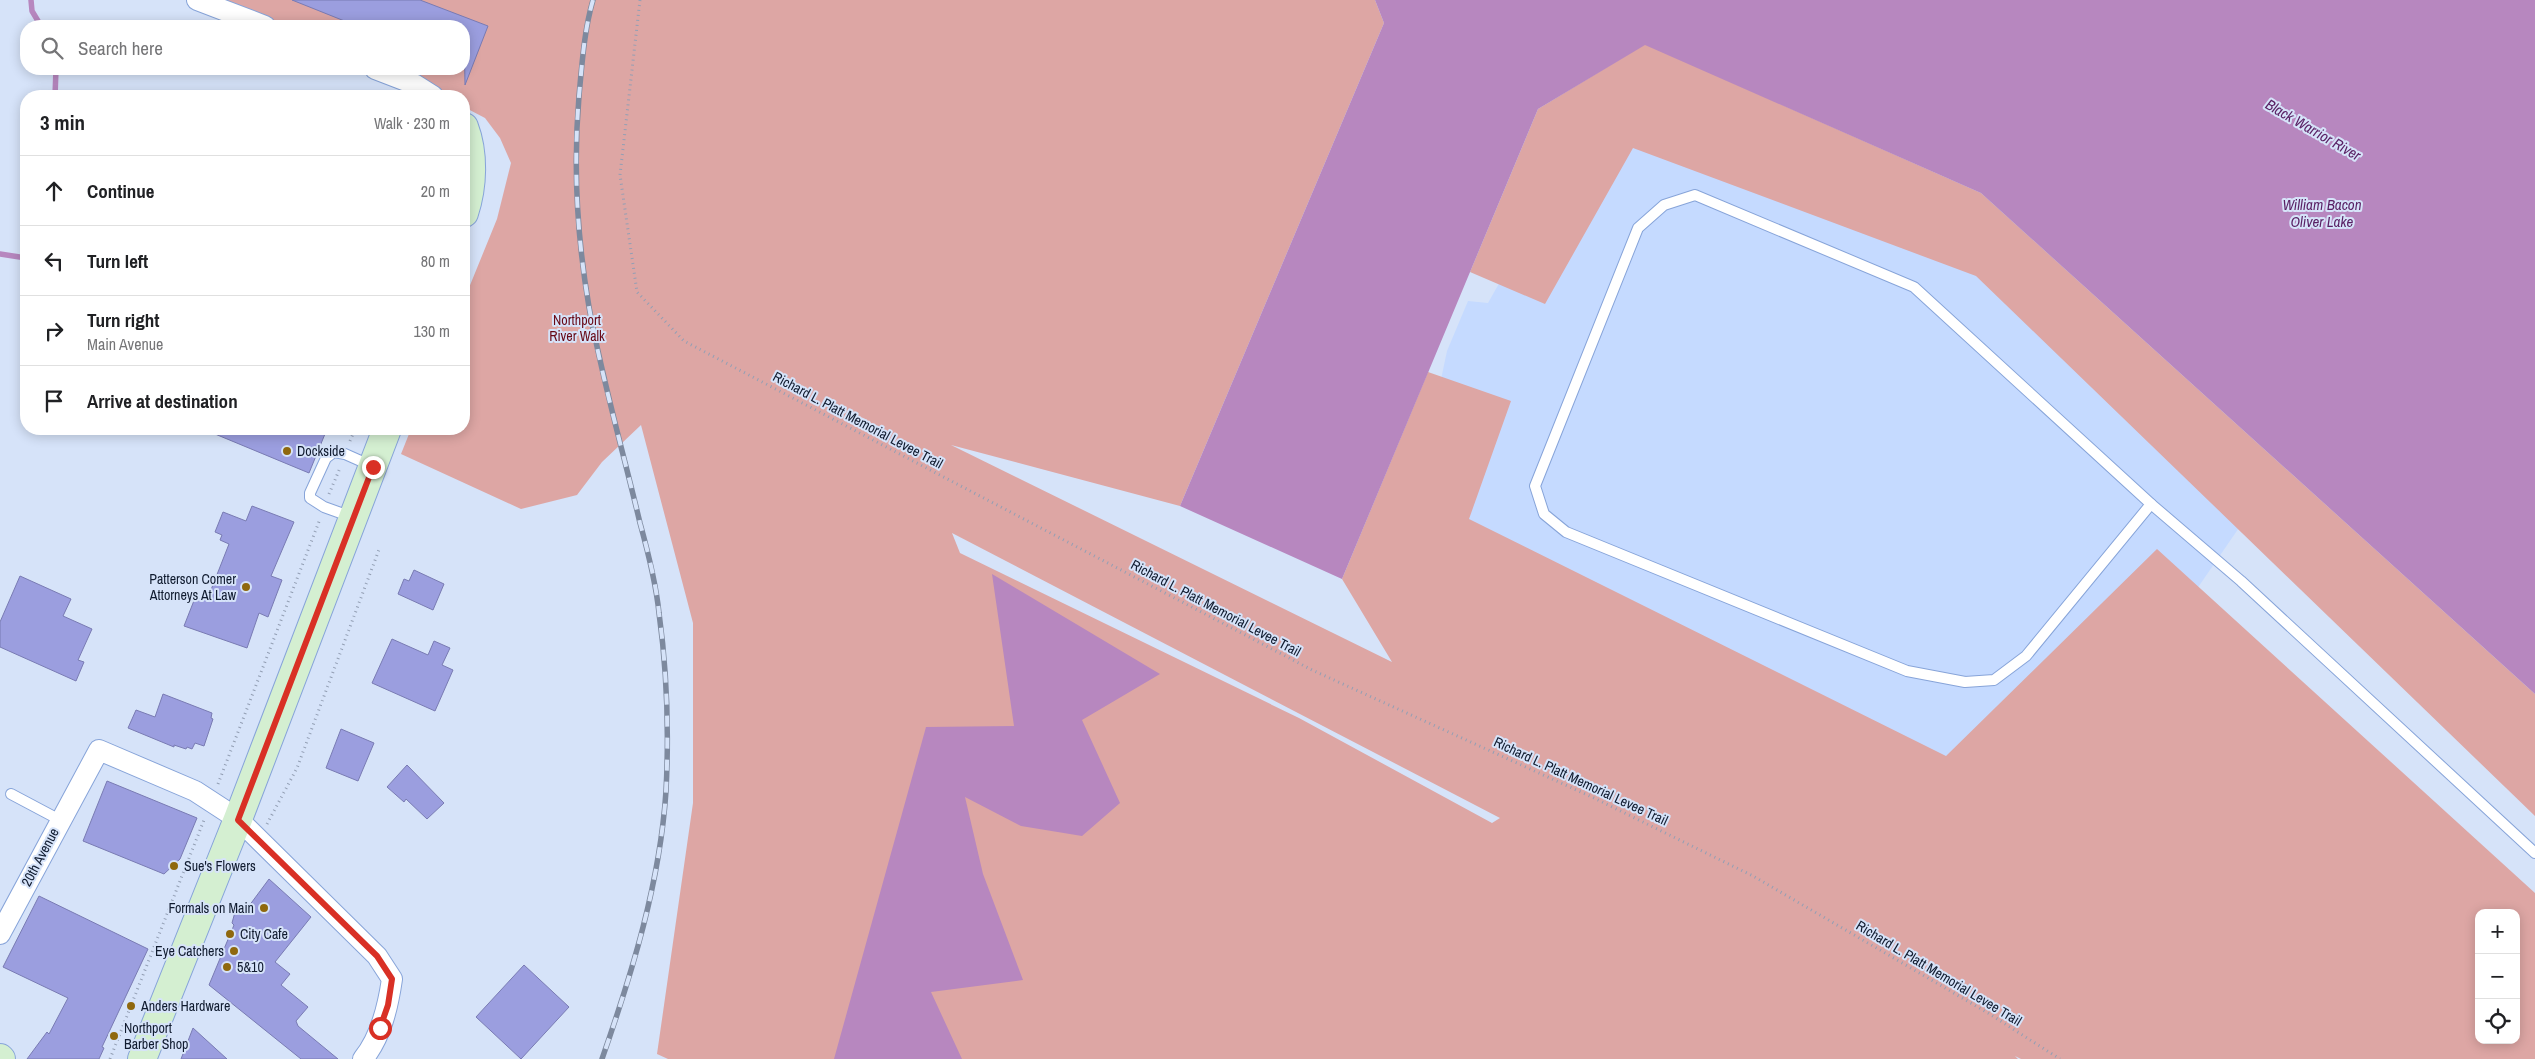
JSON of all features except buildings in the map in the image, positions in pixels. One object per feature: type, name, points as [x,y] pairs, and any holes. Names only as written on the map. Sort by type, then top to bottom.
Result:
[{"type":"main road","points":[[470,152],[470,184]]},
{"type":"main road","points":[[142,1059],[238,820],[385,435]]},
{"type":"street","points":[[197,0],[249,20]]},
{"type":"street","points":[[391,75],[414,84],[424,90]]},
{"type":"street","name":"20th Avenue","points":[[0,934],[81,780],[99,750],[195,791],[211,802]]},
{"type":"street","points":[[211,802],[238,820],[377,956],[392,979],[387,1008],[370,1051],[362,1059]]},
{"type":"lane","points":[[2150,504],[2026,656],[1994,680],[1965,682],[1907,671],[1566,532],[1544,514],[1535,486],[1638,228],[1664,205],[1695,195],[1914,287],[2150,504],[2241,581],[2535,853]]},
{"type":"lane","points":[[354,518],[324,507],[310,498],[310,493],[326,458],[334,452],[345,454],[373,467]]},
{"type":"lane","points":[[11,794],[60,820]]},
{"type":"path","name":"Richard L. Platt Memorial Levee Trail","points":[[640,0],[620,175],[637,292],[684,341],[1312,670],[1594,798],[1753,876],[1988,1013],[2060,1059]]},
{"type":"path","points":[[110,1059],[353,435]]},
{"type":"path","points":[[298,768],[380,547]]},
{"type":"shaded area","points":[[1581,103],[1995,189],[2265,490],[2009,862],[1400,511],[1428,441],[1447,351],[1468,301],[1488,303],[1501,280]]},
{"type":"green space","name":"Northport River Walk","points":[[214,0],[1375,0],[1384,23],[1180,506],[951,445],[1392,662],[1342,579],[1428,372],[1511,401],[1469,519],[1946,756],[2157,549],[2535,893],[2535,1059],[2021,1059],[2015,1056],[2018,1059],[668,1059],[657,1054],[693,803],[693,623],[641,425],[602,462],[577,495],[521,509],[401,454],[409,435],[470,435],[470,285],[497,219],[511,163],[500,138],[485,118],[470,110],[470,90],[431,90],[402,75],[470,75],[470,20],[267,20]],"holes":[[[952,533],[1500,818],[1492,823],[1299,718],[960,553]]]},
{"type":"green space","points":[[1645,44],[1981,193],[2535,694],[2535,816],[1976,276],[1633,148],[1545,304],[1470,272],[1538,109]]},
{"type":"water","name":"William Bacon Oliver Lake","points":[[1375,0],[2535,0],[2535,694],[1981,193],[1645,45],[1538,109],[1342,579],[1180,506],[1384,23]]},
{"type":"water","points":[[992,574],[1160,674],[1082,720],[1120,803],[1082,836],[1021,826],[965,797],[983,874],[1023,980],[931,992],[962,1059],[834,1059],[926,727],[1014,726]]},
{"type":"waterway","points":[[31,0],[32,11],[37,20]]},
{"type":"waterway","points":[[55,90],[56,75]]},
{"type":"waterway","points":[[0,254],[20,257]]},
{"type":"railway","points":[[593,0],[587,24],[577,123],[576,176],[579,228],[589,307],[600,361],[656,590],[666,679],[667,724],[666,791],[658,860],[634,961],[602,1059]]},
{"type":"place","name":"Dockside","points":[[287,451]]},
{"type":"place","name":"Patterson Comer Attorneys At Law","points":[[246,587]]},
{"type":"place","name":"Sue's Flowers","points":[[174,866]]},
{"type":"place","name":"Formals on Main","points":[[264,908]]},
{"type":"place","name":"City Cafe","points":[[230,934]]},
{"type":"place","name":"Eye Catchers","points":[[234,951]]},
{"type":"place","name":"5&10","points":[[227,967]]},
{"type":"place","name":"Anders Hardware","points":[[131,1006]]},
{"type":"place","name":"Northport Barber Shop","points":[[114,1036]]},
{"type":"route","points":[[373,467],[238,820],[377,956],[392,979],[388,1005],[380,1028]]},
{"type":"water label","name":"Black Warrior River","points":[[2313,130]]}]
